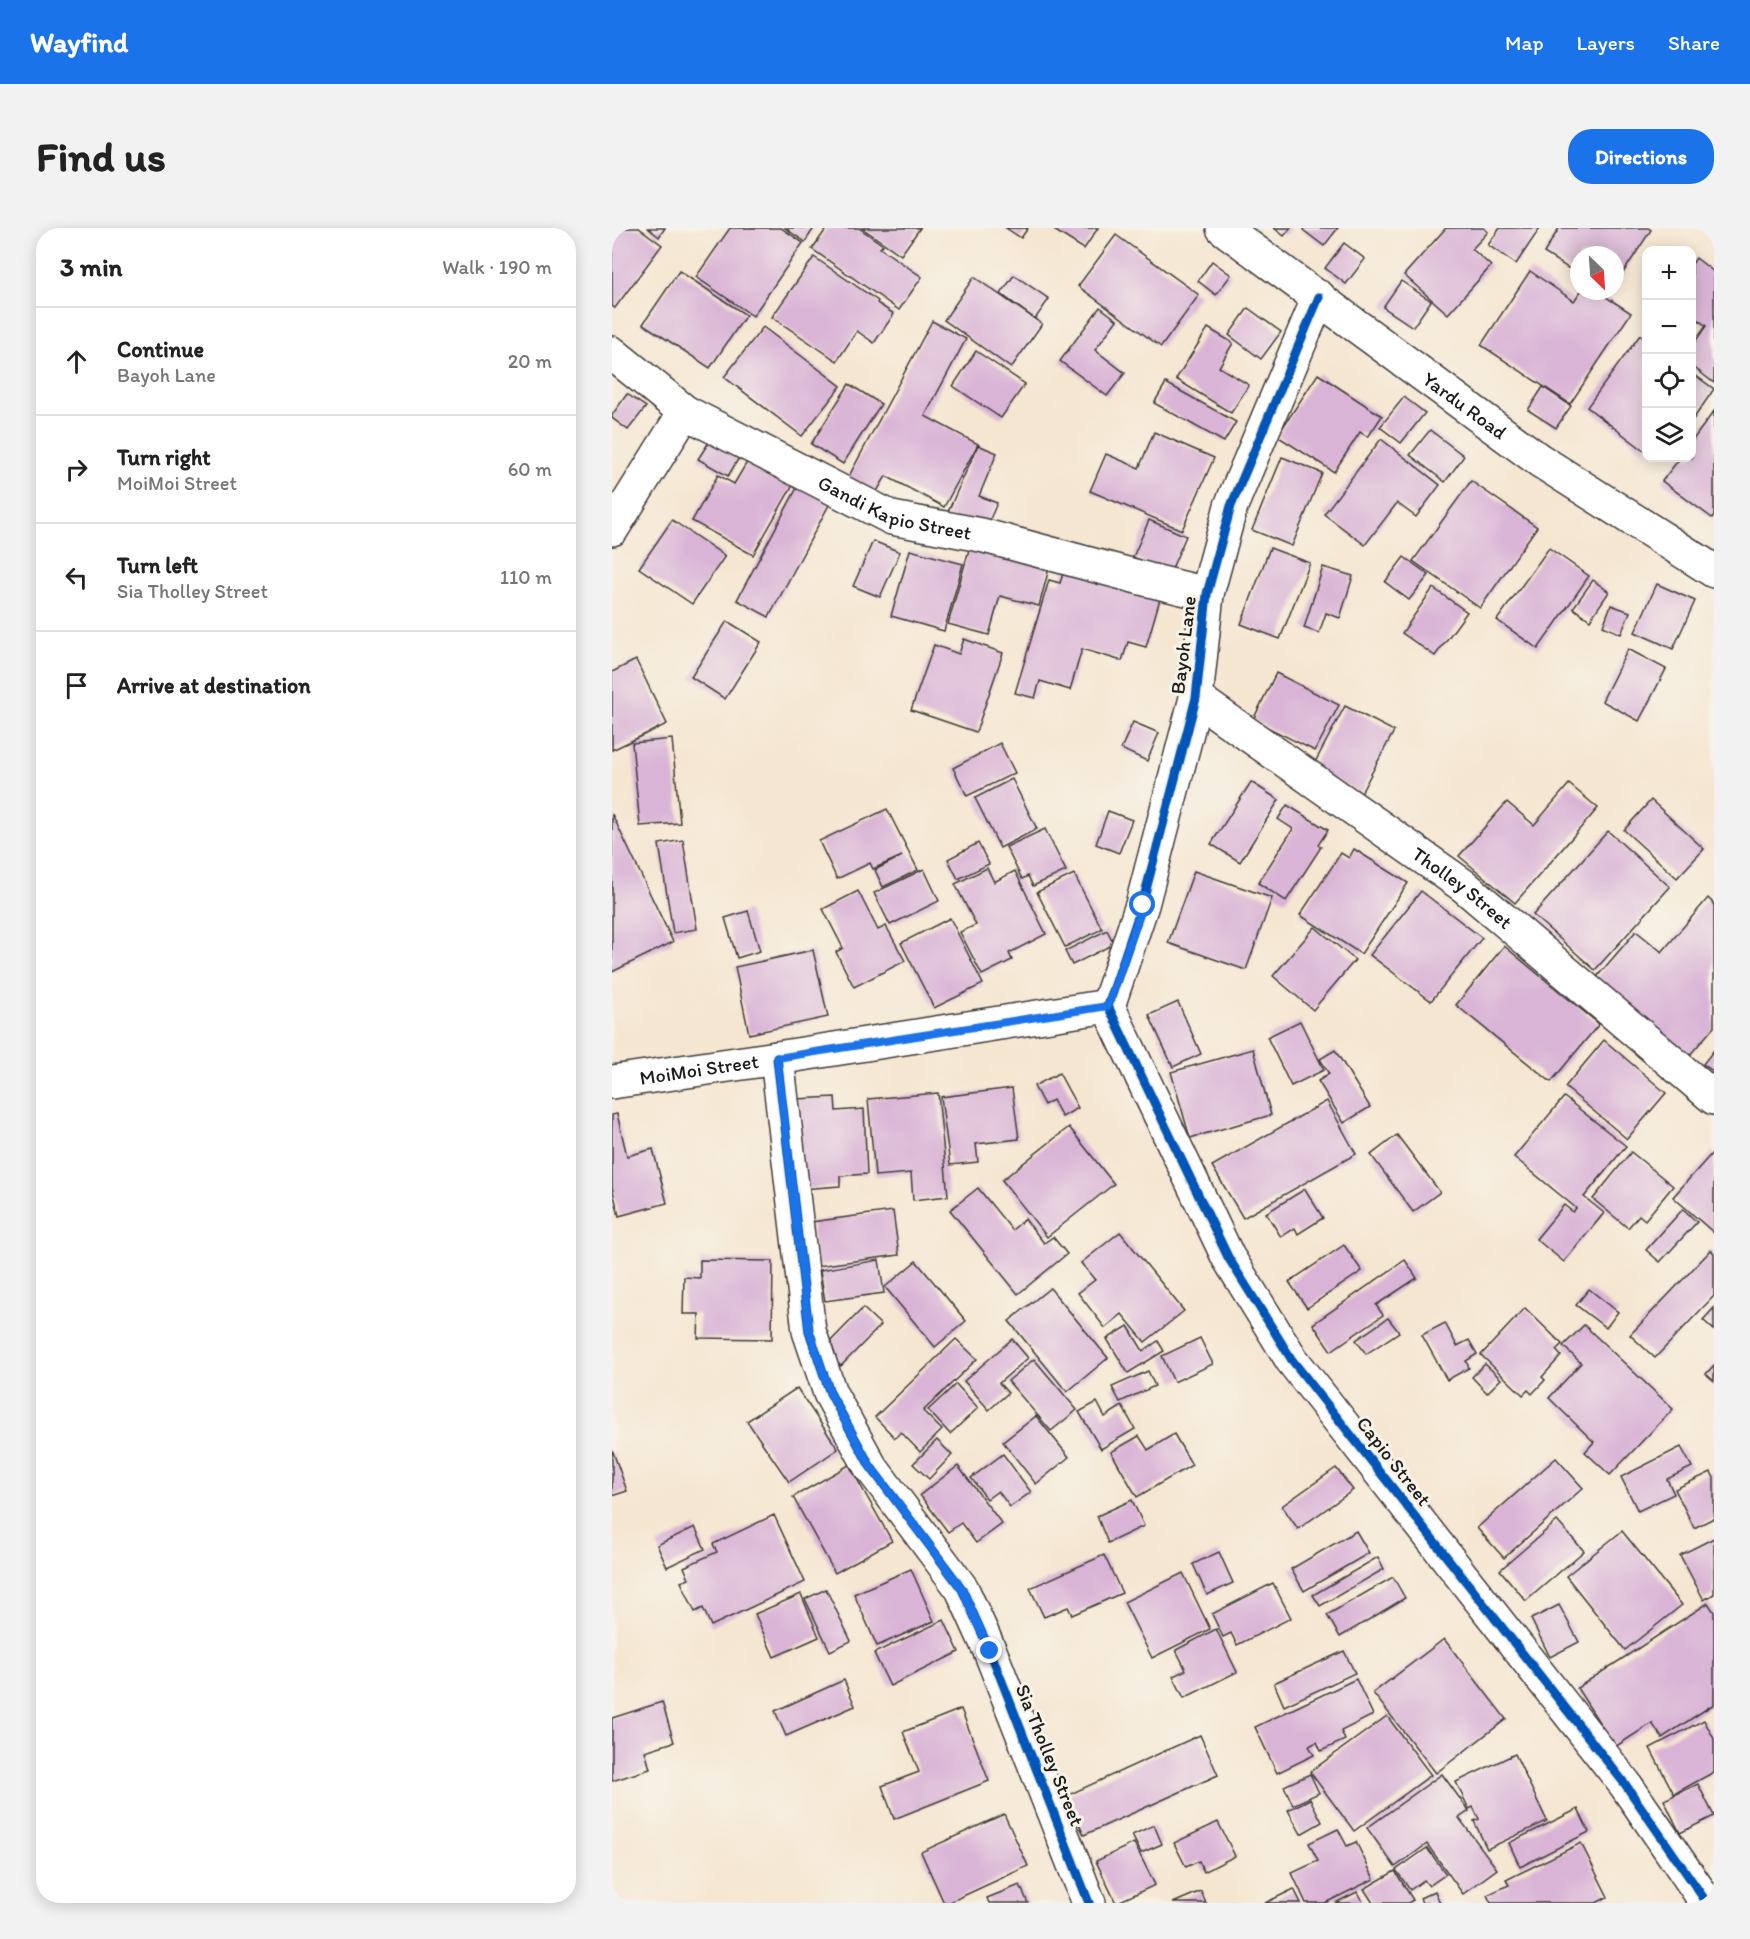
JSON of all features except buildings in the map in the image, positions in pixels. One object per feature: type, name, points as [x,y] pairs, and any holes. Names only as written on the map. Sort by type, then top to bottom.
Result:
[{"type":"street","name":"Yardu Road","points":[[1223,228],[1539,459],[1714,571]]},
{"type":"street","name":"Bayoh Lane","points":[[1108,1006],[1143,905],[1197,698],[1207,594],[1231,506],[1319,297]]},
{"type":"street","name":"Gandi Kapio Street","points":[[612,353],[685,412],[892,518],[981,535],[1207,594]]},
{"type":"street","points":[[612,529],[685,412]]},
{"type":"street","name":"Tholley Street","points":[[1197,698],[1464,886],[1714,1098]]},
{"type":"street","name":"MoiMoi Street","points":[[612,1082],[1108,1006]]},
{"type":"street","name":"Capio Street","points":[[1108,1006],[1228,1257],[1292,1360],[1625,1784],[1707,1903]]},
{"type":"street","name":"Sia Tholley Street","points":[[777,1058],[809,1330],[830,1393],[870,1466],[962,1589],[990,1651],[1089,1903]]},
{"type":"cycle path","points":[[1319,297],[1231,506],[1207,594],[1196,698],[1142,905],[1108,1006],[1228,1257],[1292,1360],[1625,1784],[1707,1903]]},
{"type":"cycle path","points":[[777,1058],[809,1331],[830,1393],[870,1466],[962,1589],[990,1651],[1089,1903]]},
{"type":"route","points":[[990,1651],[962,1589],[870,1466],[830,1393],[809,1330],[777,1058],[1108,1006],[1143,905]]}]
